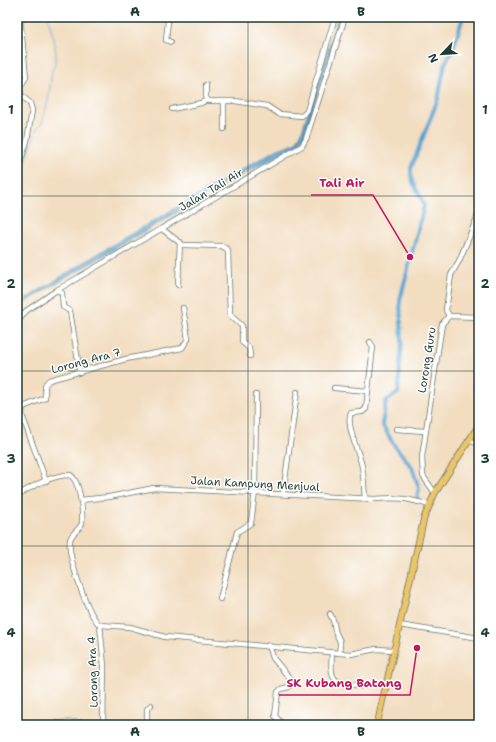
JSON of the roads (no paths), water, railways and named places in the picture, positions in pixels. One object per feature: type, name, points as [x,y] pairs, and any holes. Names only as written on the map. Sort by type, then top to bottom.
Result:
[{"type":"main road","points":[[377,725],[424,518],[435,493],[479,425]]},
{"type":"street","points":[[19,89],[26,77],[20,17]]},
{"type":"street","points":[[164,17],[168,21],[166,40],[171,42]]},
{"type":"street","points":[[172,109],[207,100],[211,102],[235,101],[267,106],[279,114],[299,117],[305,114],[335,17]]},
{"type":"street","name":"Jalan Tali Air","points":[[17,323],[32,306],[57,290],[162,229],[304,143],[345,17]]},
{"type":"street","points":[[17,79],[23,98],[30,103],[32,110],[27,141],[17,172]]},
{"type":"street","points":[[206,84],[207,100]]},
{"type":"street","points":[[224,101],[224,129]]},
{"type":"street","name":"Lorong Guru","points":[[435,493],[426,482],[421,470],[425,431],[442,324],[449,316],[446,310],[451,275],[459,261],[479,213]]},
{"type":"street","points":[[162,229],[186,246],[222,246],[228,250],[230,315],[242,326],[242,342],[249,348],[250,356]]},
{"type":"street","points":[[178,284],[180,242]]},
{"type":"street","points":[[57,290],[62,293],[62,307],[70,311],[80,373]]},
{"type":"street","name":"Lorong Ara 7","points":[[22,415],[23,407],[44,398],[45,385],[47,381],[126,360],[182,348],[188,340],[183,308]]},
{"type":"street","points":[[449,316],[479,317]]},
{"type":"street","points":[[365,499],[363,469],[351,428],[350,418],[351,413],[362,412],[366,409],[373,347],[370,342]]},
{"type":"street","points":[[334,388],[368,391]]},
{"type":"street","points":[[283,494],[297,392]]},
{"type":"street","points":[[220,599],[237,532],[251,523],[254,492],[256,395]]},
{"type":"street","points":[[17,417],[22,415],[46,480]]},
{"type":"street","points":[[396,429],[425,431]]},
{"type":"street","points":[[470,440],[479,444]]},
{"type":"street","name":"Lorong Ara 4","points":[[17,496],[30,487],[46,480],[70,475],[75,480],[81,500],[82,523],[72,534],[69,548],[89,611],[95,621],[100,625],[104,666],[103,725]]},
{"type":"street","name":"Jalan Kampung Menjual","points":[[81,500],[109,497],[154,488],[254,492],[365,499],[399,497],[429,505]]},
{"type":"street","points":[[330,614],[335,622],[336,632],[340,640],[339,652]]},
{"type":"street","points":[[100,625],[130,627],[165,637],[270,645],[332,652],[360,653],[376,649],[394,650]]},
{"type":"street","points":[[400,625],[479,638]]},
{"type":"street","points":[[270,645],[273,659],[291,680],[289,687],[281,689],[278,692],[275,716],[283,725]]},
{"type":"street","points":[[332,652],[330,671],[333,678],[337,681],[362,686]]},
{"type":"street","points":[[148,725],[147,709],[151,705]]},
{"type":"street","points":[[17,724],[97,722],[103,725]]},
{"type":"water","points":[[338,17],[341,17],[309,121],[304,136],[297,146],[232,180],[27,301],[17,312],[17,307],[21,302],[112,245],[251,164],[278,149],[295,143],[301,134]]},
{"type":"waterway","points":[[17,190],[36,130],[42,123],[48,101],[52,71],[56,57],[55,44],[48,17]]},
{"type":"waterway","points":[[417,498],[419,489],[412,467],[394,445],[382,424],[386,401],[398,393],[402,342],[400,300],[424,206],[412,179],[411,168],[438,99],[445,63],[453,49],[463,17]]},
{"type":"place","name":"Tali Air","points":[[410,257]]},
{"type":"place","name":"SK Kubang Batang","points":[[417,648]]}]
